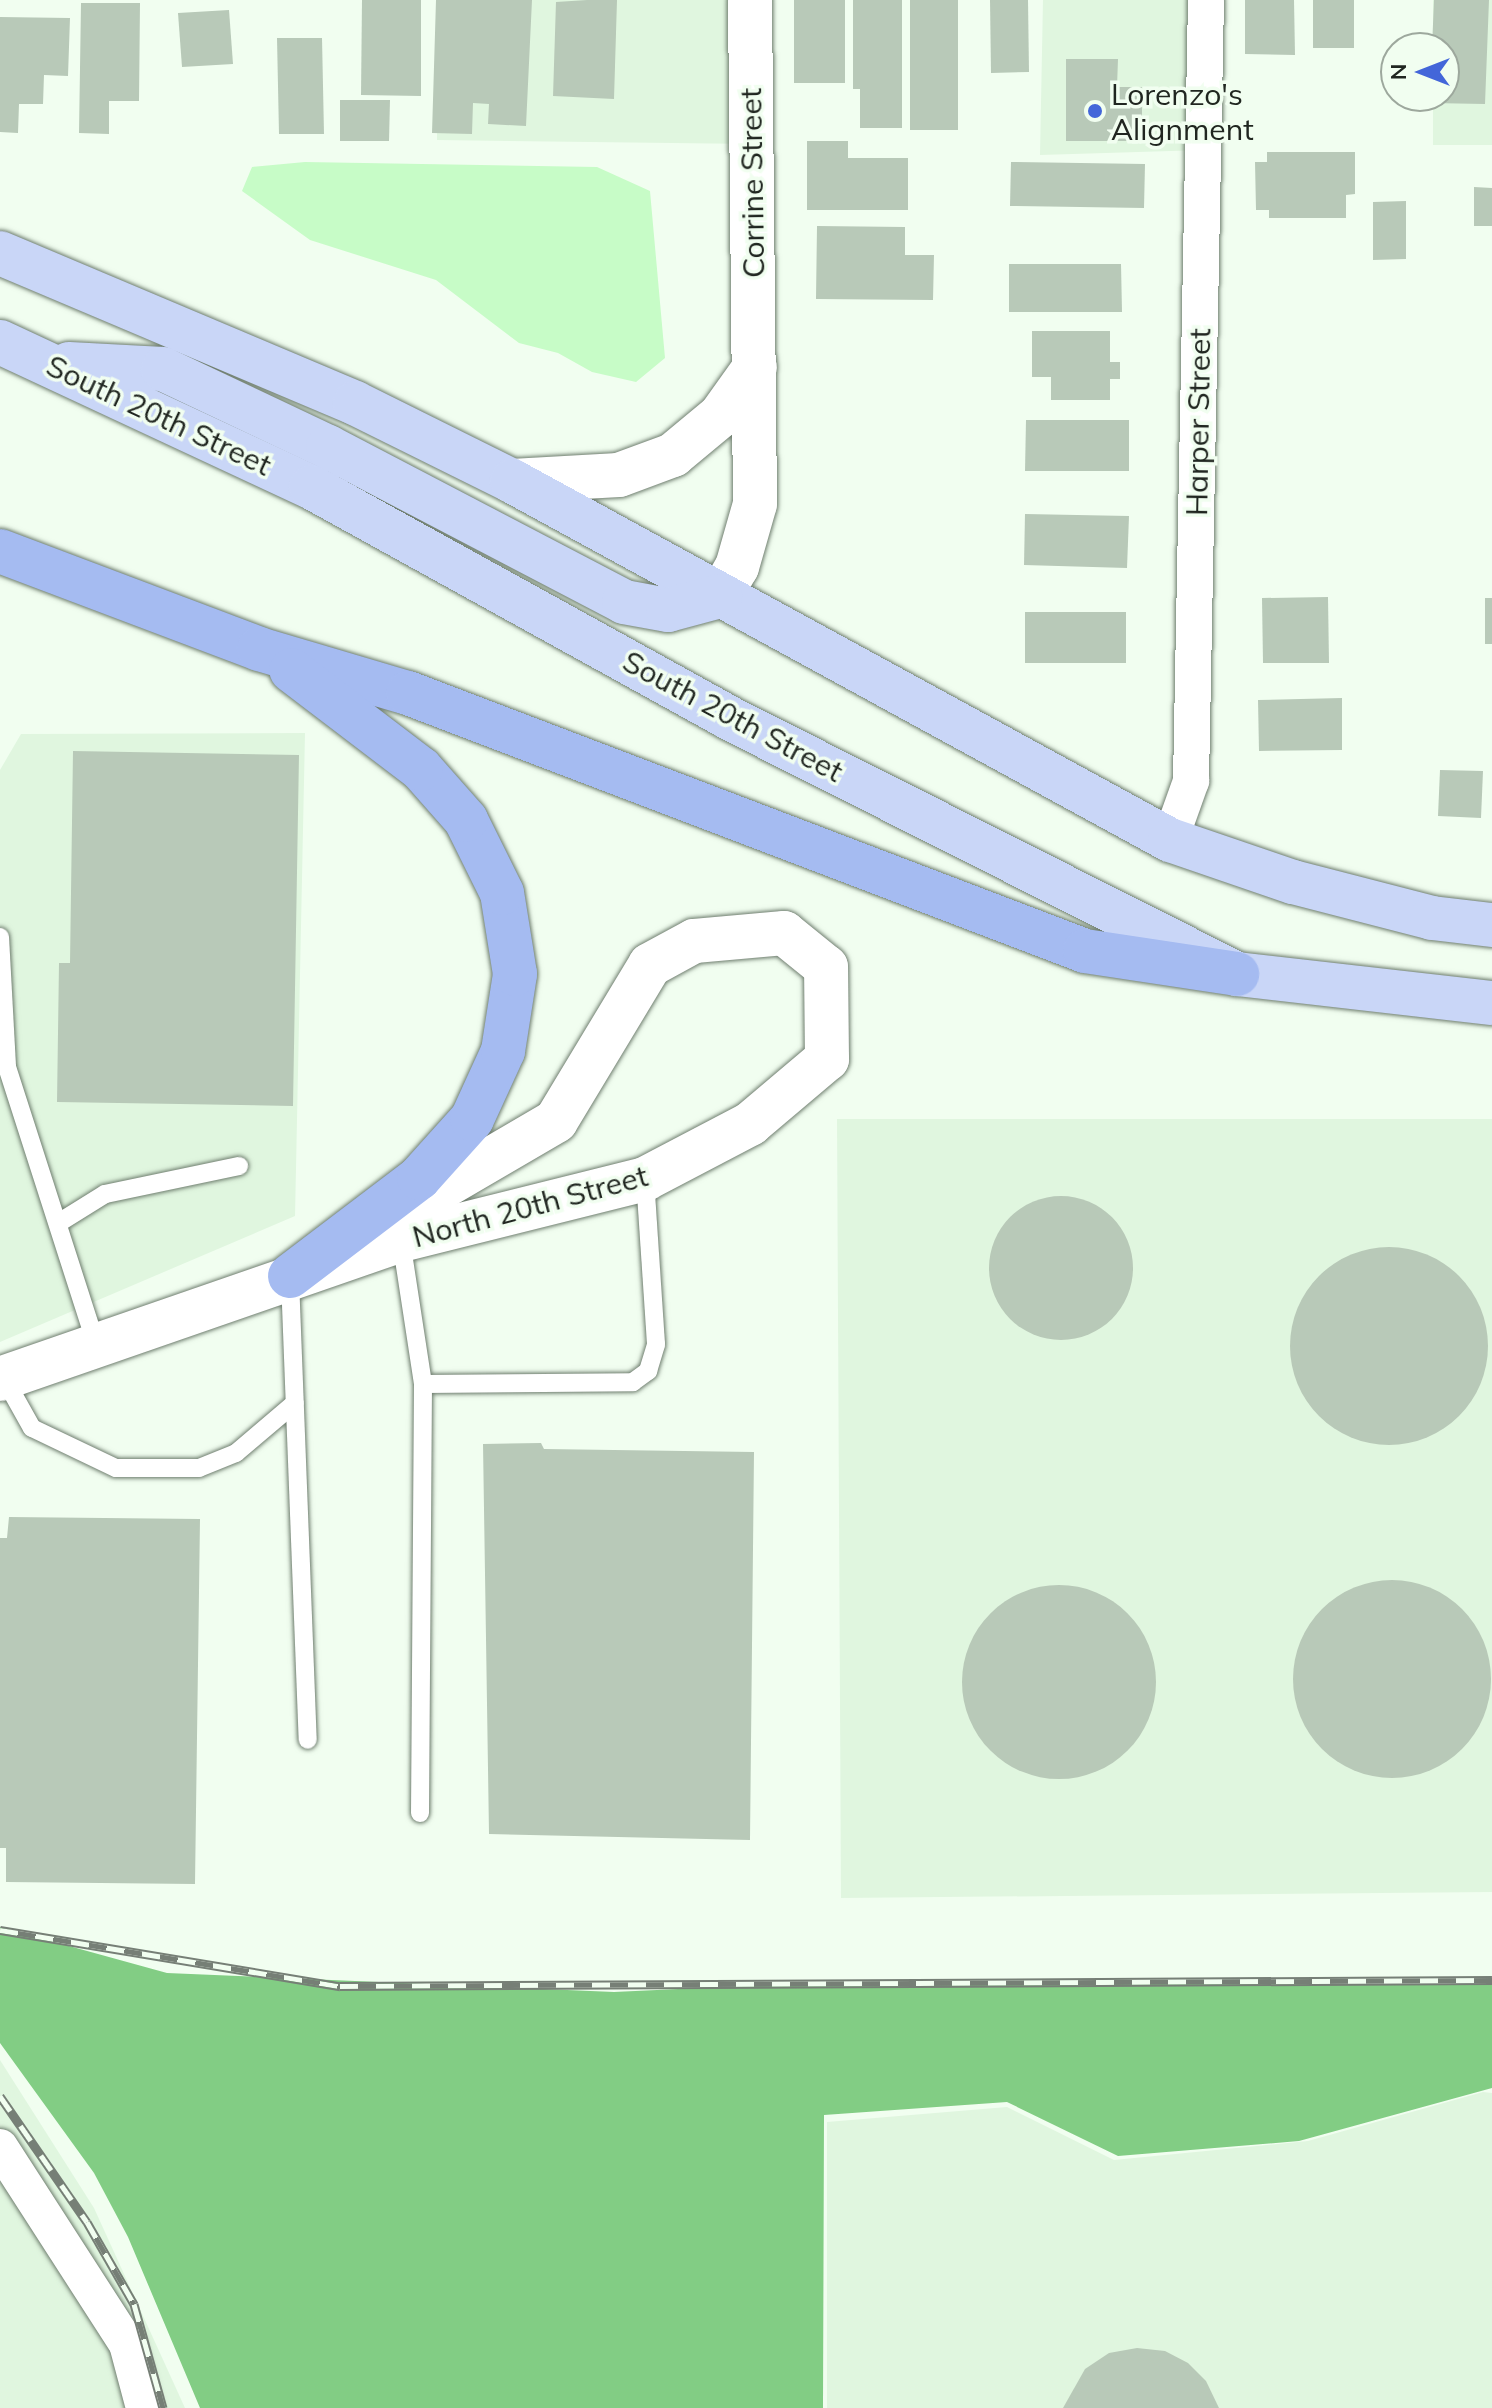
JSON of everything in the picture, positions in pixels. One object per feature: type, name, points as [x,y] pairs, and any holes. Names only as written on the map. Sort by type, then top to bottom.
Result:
[{"type":"highway","points":[[0,551],[259,649],[408,693],[1085,951],[1237,974]]},
{"type":"highway","points":[[259,649],[367,724],[421,769],[466,820],[502,893],[515,974],[503,1051],[472,1119],[419,1178],[290,1276]]},
{"type":"main road","points":[[0,253],[341,397],[512,481],[1170,840],[1293,882],[1432,918],[1492,925]]},
{"type":"main road","name":"South 20th Street","points":[[0,342],[311,487],[729,718],[1237,974],[1492,1003]]},
{"type":"main road","points":[[46,362],[163,369],[328,447],[624,602],[668,610],[720,596]]},
{"type":"street","name":"Corrine Street","points":[[720,596],[737,567],[755,504],[750,0]]},
{"type":"street","name":"Harper Street","points":[[1170,840],[1191,781],[1206,0]]},
{"type":"street","points":[[512,481],[619,475],[673,455],[720,416],[755,367]]},
{"type":"street","name":"North 20th Street","points":[[2,1378],[401,1240],[645,1179],[750,1124],[827,1059],[826,967],[784,933],[694,941],[650,965],[556,1121],[290,1276]]},
{"type":"street","points":[[0,2147],[127,2344],[144,2408]]},
{"type":"lane","points":[[0,937],[7,1067],[60,1222],[96,1345]]},
{"type":"lane","points":[[60,1222],[105,1194],[239,1166]]},
{"type":"lane","points":[[423,1384],[633,1382],[648,1371],[656,1344],[645,1179]]},
{"type":"lane","points":[[401,1240],[423,1384],[420,1813]]},
{"type":"lane","points":[[290,1276],[308,1740]]},
{"type":"lane","points":[[2,1378],[32,1428],[116,1468],[199,1468],[236,1453],[295,1403]]},
{"type":"shaded area","points":[[437,0],[750,0],[753,144],[437,140]]},
{"type":"shaded area","points":[[1043,0],[1204,0],[1204,150],[1040,155]]},
{"type":"shaded area","points":[[1433,0],[1492,0],[1492,145],[1433,145],[1433,112],[1460,112],[1460,32],[1433,32]]},
{"type":"shaded area","points":[[305,733],[295,1216],[0,1342],[0,770],[21,734]]},
{"type":"shaded area","points":[[837,1119],[1492,1119],[1492,1892],[841,1898]]},
{"type":"shaded area","points":[[0,2060],[94,2208],[185,2408],[0,2408]]},
{"type":"shaded area","points":[[1483,2092],[1492,2093],[1492,2408],[827,2408],[827,2122],[1007,2107],[1114,2160],[1308,2141]]},
{"type":"green space","points":[[305,162],[597,167],[650,191],[665,358],[636,382],[592,372],[558,353],[519,343],[436,280],[310,240],[242,191],[252,167]]},
{"type":"green space","points":[[0,1927],[167,1973],[614,1992],[807,1983],[1492,1985],[1492,2088],[1299,2141],[1118,2156],[1007,2102],[824,2115],[823,2408],[200,2408],[128,2237],[94,2173],[0,2043]]},
{"type":"building","points":[[362,0],[421,0],[421,96],[361,95]]},
{"type":"building","points":[[436,0],[532,0],[526,126],[488,124],[489,104],[473,103],[472,134],[432,133]]},
{"type":"building","points":[[617,0],[614,99],[553,96],[556,2]]},
{"type":"building","points":[[794,0],[845,0],[845,83],[794,83]]},
{"type":"building","points":[[853,0],[902,0],[902,128],[860,128],[860,89],[853,89]]},
{"type":"building","points":[[910,0],[958,0],[958,130],[910,130]]},
{"type":"building","points":[[990,0],[1028,0],[1029,72],[991,73]]},
{"type":"building","points":[[1245,0],[1294,0],[1295,55],[1245,54]]},
{"type":"building","points":[[1313,0],[1354,0],[1354,48],[1313,48]]},
{"type":"building","points":[[1434,0],[1489,0],[1485,104],[1460,104],[1460,32],[1433,32]]},
{"type":"building","points":[[81,3],[140,3],[139,101],[109,101],[109,134],[79,133]]},
{"type":"building","points":[[229,10],[233,64],[182,67],[178,13]]},
{"type":"building","points":[[0,17],[70,18],[68,76],[44,75],[43,104],[19,104],[18,133],[0,132]]},
{"type":"building","points":[[277,38],[322,38],[324,134],[279,134]]},
{"type":"building","points":[[1066,59],[1118,59],[1117,87],[1142,87],[1142,141],[1066,141]]},
{"type":"building","points":[[340,100],[390,100],[389,141],[340,141]]},
{"type":"building","points":[[807,141],[848,141],[848,158],[908,158],[908,210],[807,210]]},
{"type":"building","points":[[1267,152],[1355,152],[1355,194],[1346,195],[1346,218],[1269,218],[1269,210],[1256,210],[1255,162],[1267,162]]},
{"type":"building","points":[[1011,162],[1145,164],[1144,208],[1010,206]]},
{"type":"building","points":[[1474,187],[1492,188],[1492,226],[1474,226]]},
{"type":"building","points":[[1406,201],[1406,259],[1373,260],[1373,202]]},
{"type":"building","points":[[817,226],[905,227],[905,255],[934,255],[933,300],[816,299]]},
{"type":"building","points":[[1009,264],[1121,264],[1122,312],[1009,312]]},
{"type":"building","points":[[1032,331],[1110,331],[1110,362],[1120,362],[1120,379],[1110,379],[1110,400],[1051,400],[1051,377],[1032,377]]},
{"type":"building","points":[[1026,420],[1129,420],[1129,471],[1025,471]]},
{"type":"building","points":[[1025,514],[1129,516],[1127,568],[1024,565]]},
{"type":"building","points":[[1328,597],[1329,663],[1263,663],[1262,598]]},
{"type":"building","points":[[1485,598],[1492,598],[1492,644],[1485,644]]},
{"type":"building","points":[[1025,612],[1126,612],[1126,663],[1025,663]]},
{"type":"building","points":[[1342,698],[1342,750],[1259,751],[1258,700]]},
{"type":"building","points":[[73,751],[299,755],[293,1106],[57,1102],[59,963],[70,963]]},
{"type":"building","points":[[1440,770],[1483,771],[1481,818],[1438,816]]},
{"type":"building","points":[[1061,1196],[1089,1201],[1112,1217],[1128,1240],[1133,1268],[1128,1296],[1112,1319],[1089,1335],[1061,1340],[1033,1335],[1010,1319],[994,1296],[989,1268],[994,1240],[1010,1217],[1033,1201]]},
{"type":"building","points":[[1389,1247],[1427,1255],[1459,1276],[1480,1308],[1488,1346],[1480,1384],[1459,1416],[1427,1437],[1389,1445],[1351,1437],[1319,1416],[1298,1384],[1290,1346],[1298,1308],[1319,1276],[1351,1255]]},
{"type":"building","points":[[541,1443],[544,1449],[754,1452],[750,1840],[489,1834],[483,1444]]},
{"type":"building","points":[[9,1517],[200,1519],[195,1884],[6,1882],[6,1848],[0,1848],[0,1538],[7,1538]]},
{"type":"building","points":[[1392,1580],[1430,1588],[1462,1609],[1483,1641],[1491,1679],[1483,1717],[1462,1749],[1430,1770],[1392,1778],[1354,1770],[1322,1749],[1301,1717],[1293,1679],[1301,1641],[1322,1609],[1354,1588]]},
{"type":"building","points":[[1059,1585],[1096,1592],[1128,1613],[1149,1645],[1156,1682],[1149,1719],[1128,1751],[1096,1772],[1059,1779],[1022,1772],[990,1751],[969,1719],[962,1682],[969,1645],[990,1613],[1022,1592]]},
{"type":"building","points":[[1137,2348],[1165,2351],[1188,2363],[1206,2381],[1219,2408],[1063,2408],[1085,2369],[1109,2353]]},
{"type":"railway","points":[[0,1930],[340,1986],[1492,1980]]},
{"type":"railway","points":[[0,2096],[87,2222],[134,2304],[163,2408]]},
{"type":"place","name":"Lorenzo's Alignment","points":[[1095,111]]}]
